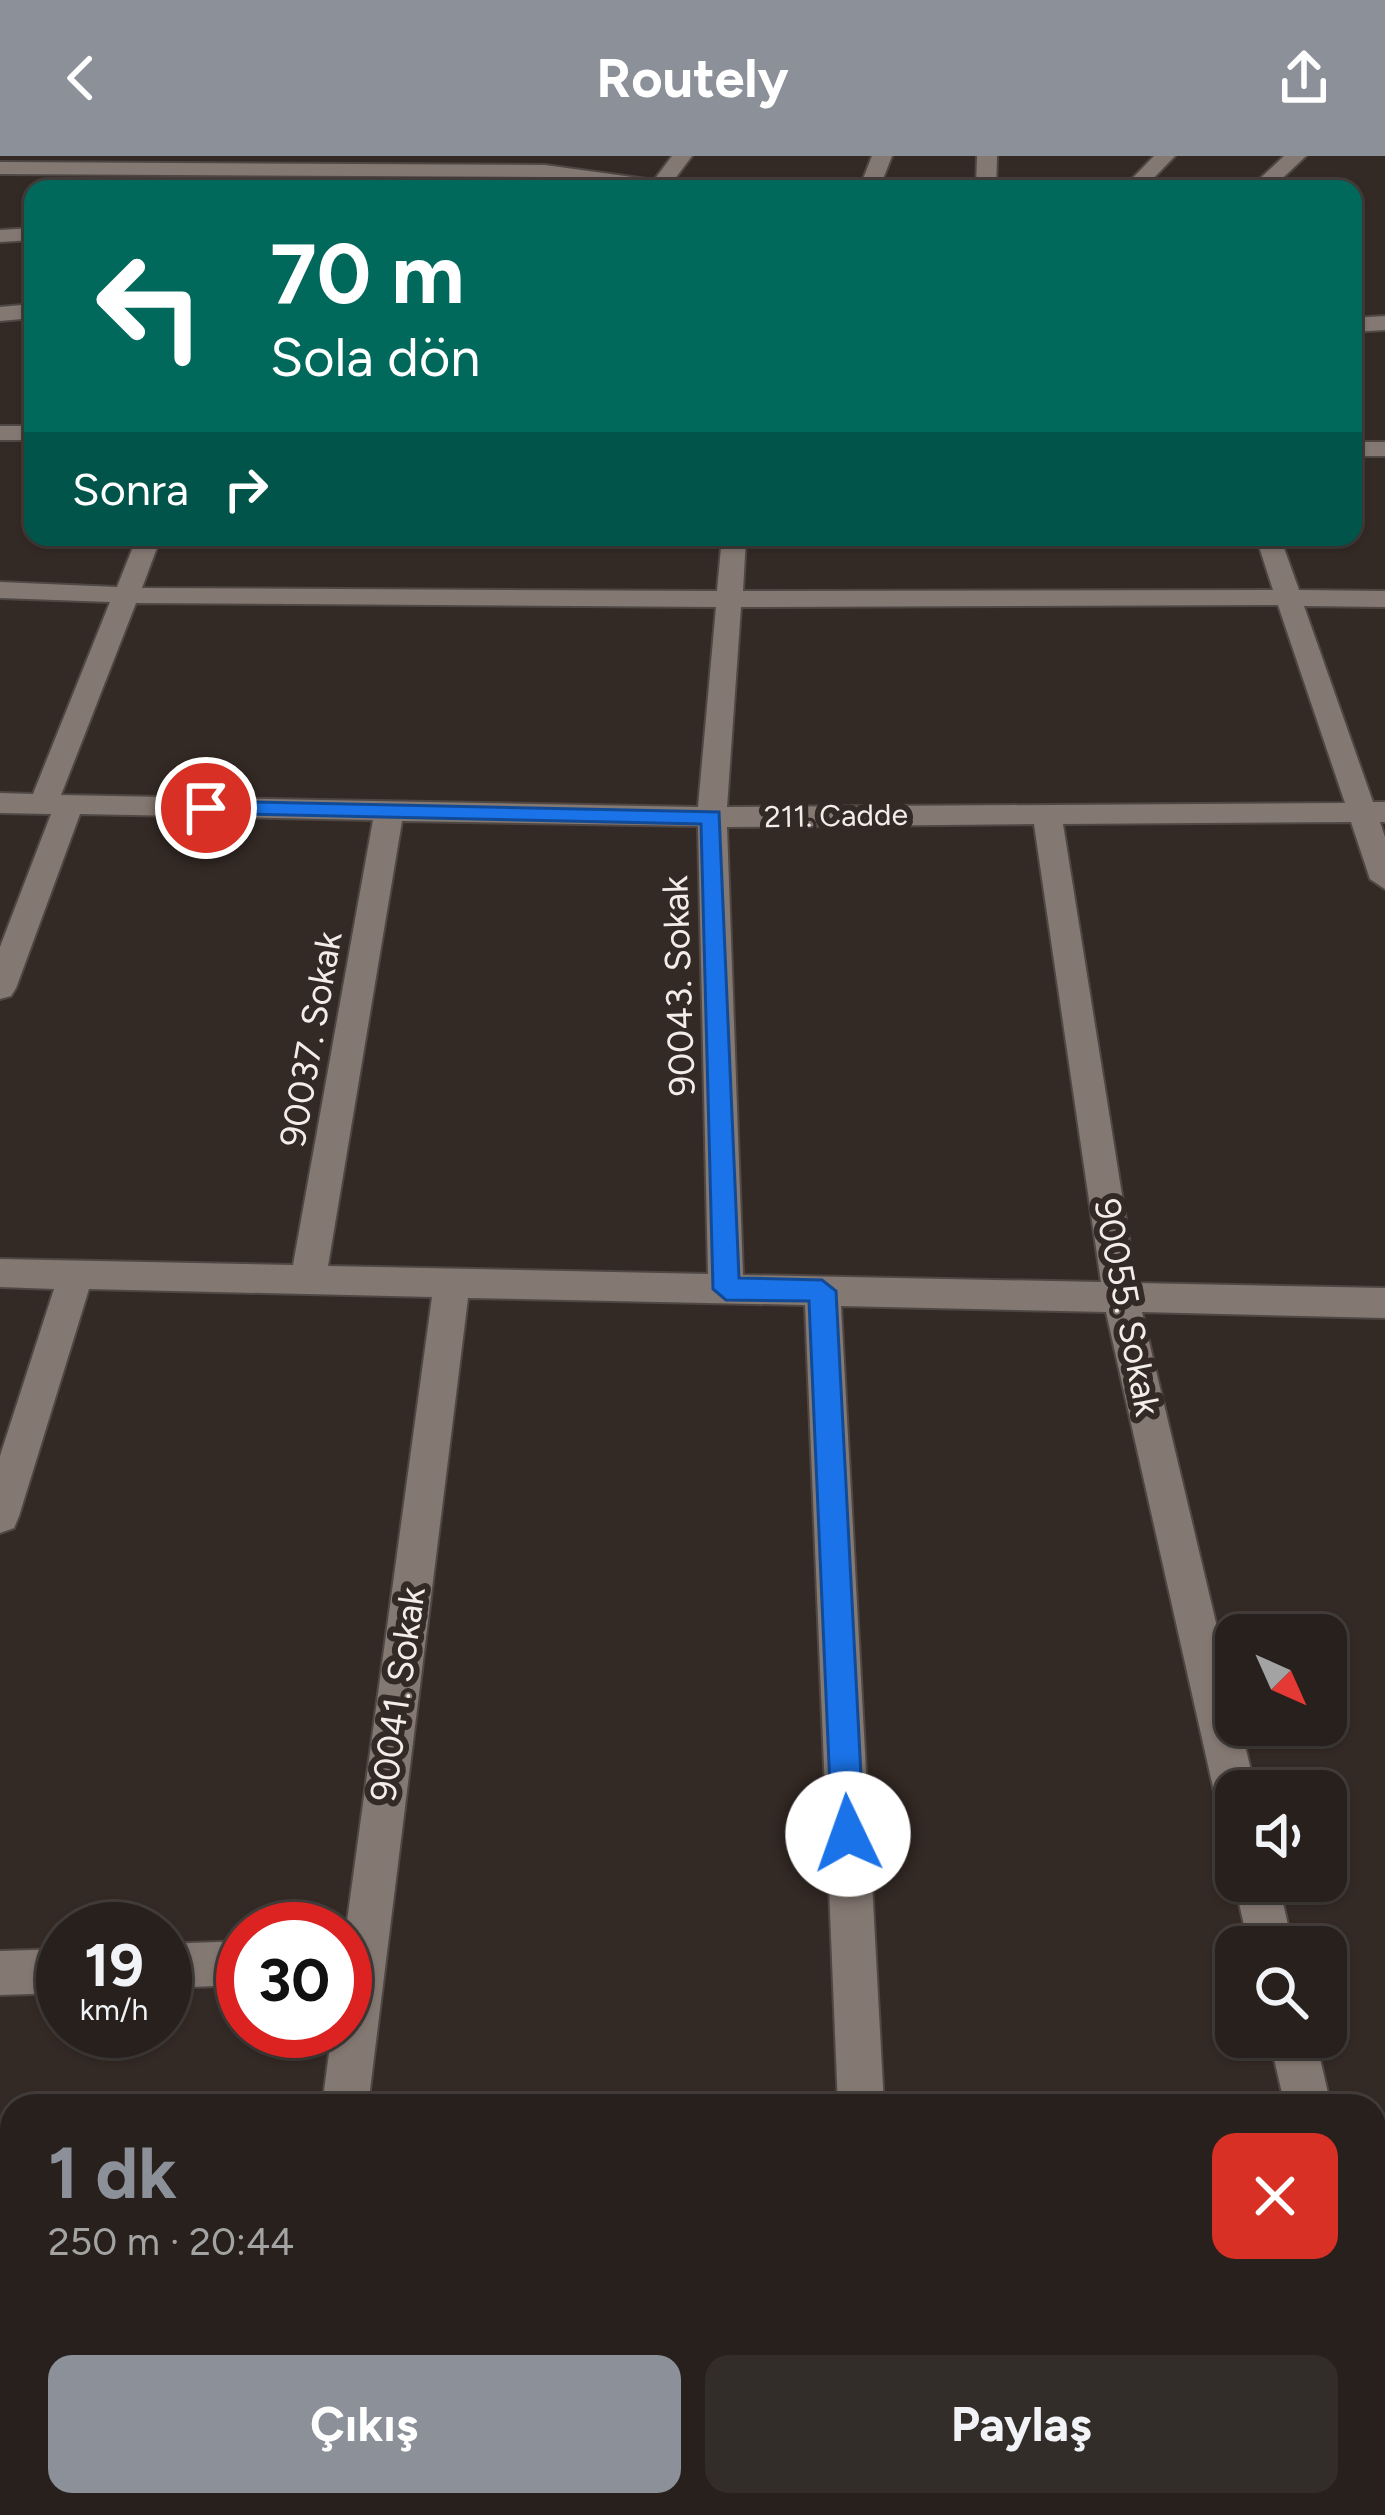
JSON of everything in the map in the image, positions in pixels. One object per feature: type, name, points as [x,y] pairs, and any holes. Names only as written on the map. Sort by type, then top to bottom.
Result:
[{"type":"street","points":[[1141,180],[1165,156]]},
{"type":"street","points":[[1269,180],[1297,156]]},
{"type":"street","points":[[0,168],[93,162],[267,163],[545,171],[607,180]]},
{"type":"street","points":[[0,988],[124,596],[145,546]]},
{"type":"street","name":"90043. Sokak","points":[[726,1289],[712,817],[733,546]]},
{"type":"street","points":[[1271,546],[1374,811],[1385,879]]},
{"type":"street","points":[[0,590],[124,596],[729,602],[1385,599]]},
{"type":"street","name":"211. Cadde","points":[[0,803],[712,817],[1374,811]]},
{"type":"street","name":"90037. Sokak","points":[[308,1280],[389,811]]},
{"type":"street","name":"90055. Sokak","points":[[1047,814],[1121,1298],[1230,1770]]},
{"type":"street","points":[[0,1274],[1385,1303]]},
{"type":"street","points":[[0,1516],[76,1275]]},
{"type":"street","name":"90041. Sokak","points":[[362,1902],[452,1283]]},
{"type":"street","points":[[822,1291],[860,2094]]},
{"type":"street","points":[[0,1973],[36,1972]]},
{"type":"street","name":"90041. Sokak","points":[[346,2094],[348,2058]]},
{"type":"street","points":[[1297,2058],[1305,2094]]},
{"type":"route","points":[[206,808],[712,817],[726,1289],[822,1291],[848,1834]]}]
